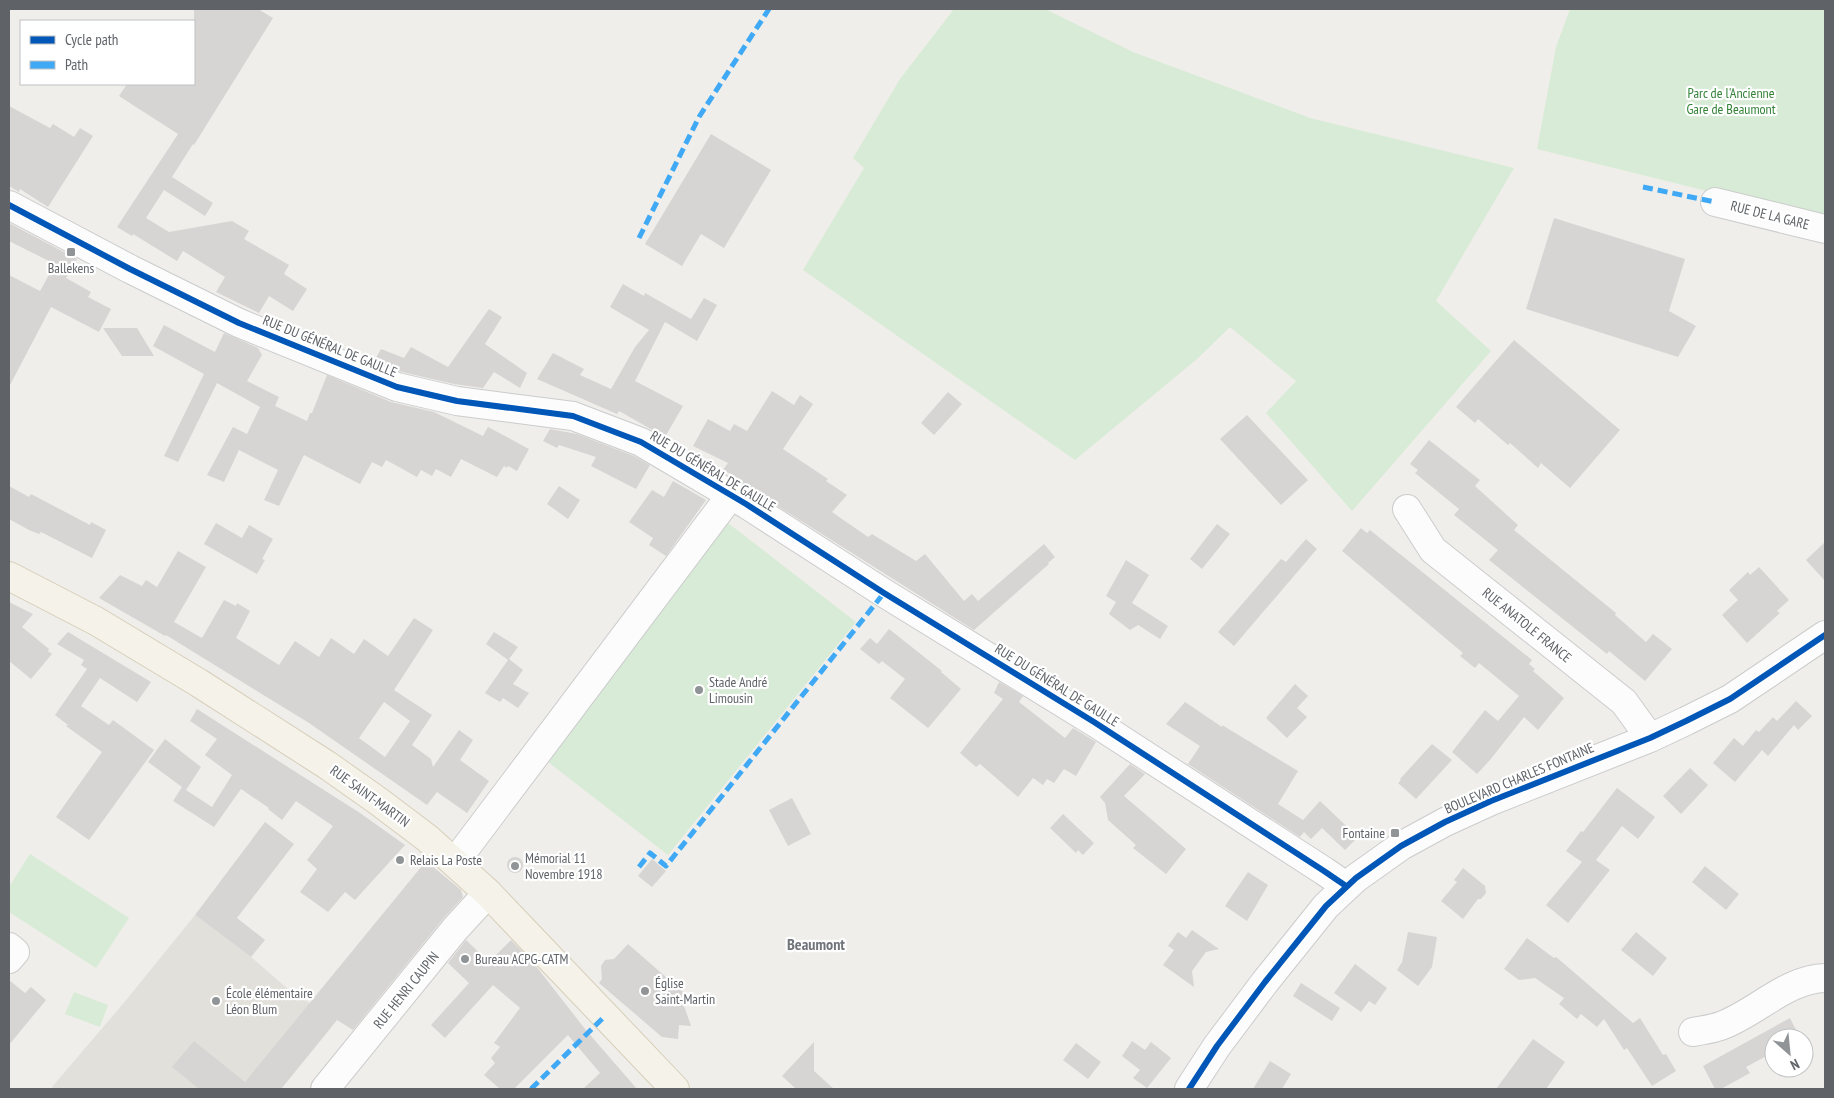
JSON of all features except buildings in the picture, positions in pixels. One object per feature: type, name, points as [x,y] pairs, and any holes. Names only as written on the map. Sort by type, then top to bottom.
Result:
[{"type":"main road","name":"RUE SAINT-MARTIN","points":[[9,576],[96,622],[207,688],[356,785],[427,838],[488,893],[675,1089]]},
{"type":"street","name":"RUE DE LA GARE","points":[[1715,202],[1825,228]]},
{"type":"street","name":"RUE DU GÉNÉRAL DE GAULLE","points":[[9,205],[238,323],[397,387],[457,401],[573,416],[641,442],[731,495],[884,593],[1102,727],[1346,886]]},
{"type":"street","points":[[455,862],[731,495]]},
{"type":"street","name":"RUE ANATOLE FRANCE","points":[[1407,510],[1433,550],[1624,702],[1650,738]]},
{"type":"street","name":"BOULEVARD CHARLES FONTAINE","points":[[1194,1087],[1216,1046],[1326,906],[1346,886],[1402,846],[1445,822],[1491,801],[1650,738],[1730,699],[1825,635]]},
{"type":"street","name":"RUE HENRI CAUPIN","points":[[325,1089],[455,929],[488,893]]},
{"type":"street","points":[[1693,1032],[1723,1026],[1785,990],[1825,978]]},
{"type":"shaded area","name":"École élémentaire Léon Blum","points":[[195,915],[251,957],[289,990],[334,1018],[325,1024],[330,1029],[281,1089],[54,1089],[52,1087]]},
{"type":"green space","points":[[954,9],[1045,9],[1133,52],[1310,118],[1514,168],[1436,301],[1491,351],[1352,511],[1266,413],[1296,381],[1230,327],[1197,359],[1075,460],[803,270],[864,168],[853,158],[900,79]]},
{"type":"green space","name":"Parc de l'Ancienne Gare de Beaumont","points":[[1570,9],[1825,9],[1825,220],[1537,149],[1556,47]]},
{"type":"green space","name":"Stade André Limousin","points":[[728,523],[856,622],[668,855],[543,758]]},
{"type":"green space","points":[[30,854],[129,918],[96,968],[9,912],[9,887]]},
{"type":"green space","points":[[74,992],[108,1005],[100,1027],[65,1014]]},
{"type":"marked path","points":[[639,238],[699,117],[769,9]]},
{"type":"marked path","points":[[1643,187],[1715,202]]},
{"type":"marked path","points":[[639,867],[650,853],[666,866],[884,593]]},
{"type":"marked path","points":[[531,1089],[605,1016]]},
{"type":"cycle path","points":[[9,205],[130,269],[239,323],[397,387],[457,401],[573,416],[641,442],[746,504],[884,593],[1094,722],[1346,886]]},
{"type":"cycle path","points":[[1189,1089],[1217,1046],[1265,982],[1326,906],[1356,878],[1401,846],[1445,822],[1491,801],[1650,738],[1730,699],[1825,635]]},
{"type":"place","name":"Ballekens","points":[[71,252]]},
{"type":"place","name":"Stade André Limousin","points":[[699,690]]},
{"type":"place","name":"Fontaine","points":[[1395,833]]},
{"type":"place","name":"Relais La Poste","points":[[400,860]]},
{"type":"place","name":"Mémorial 11 Novembre 1918","points":[[515,866]]},
{"type":"place","name":"Bureau ACPG-CATM","points":[[465,959]]},
{"type":"place","name":"Église Saint-Martin","points":[[645,991]]},
{"type":"place","name":"École élémentaire Léon Blum","points":[[216,1001]]},
{"type":"district","name":"Beaumont","points":[[816,944]]}]
